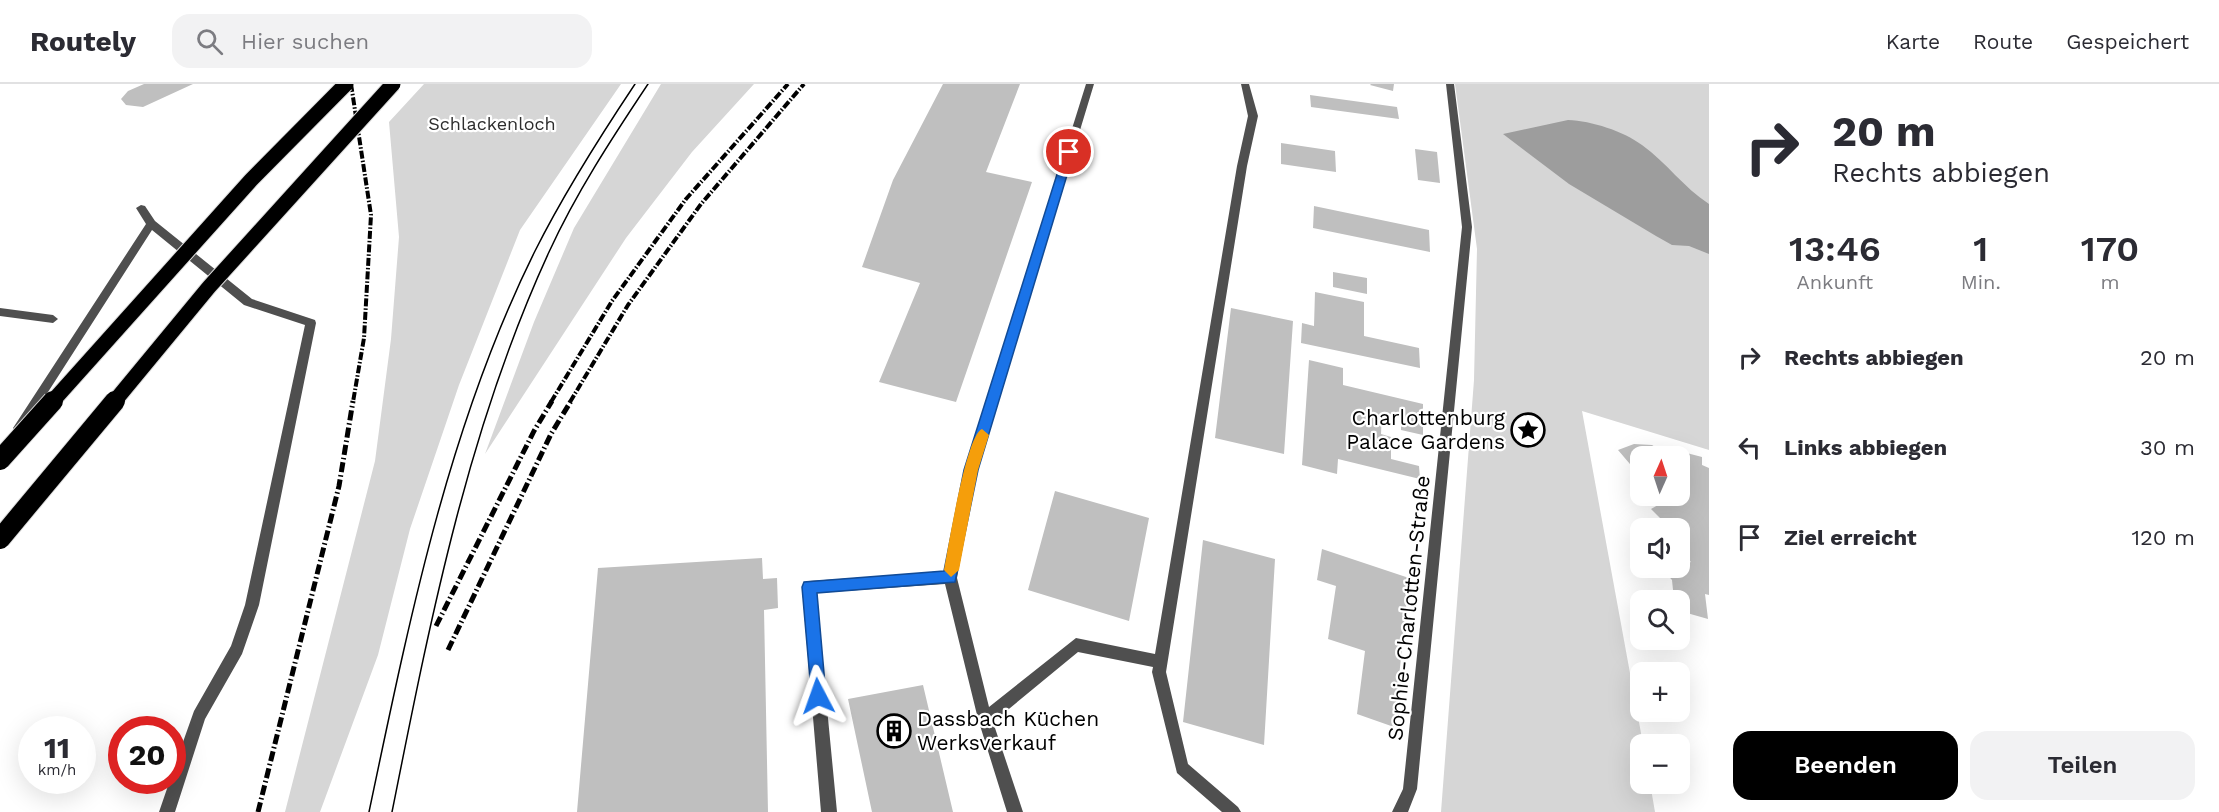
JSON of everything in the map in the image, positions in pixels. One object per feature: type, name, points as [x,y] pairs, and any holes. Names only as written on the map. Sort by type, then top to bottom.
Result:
[{"type":"highway","points":[[0,458],[243,189],[346,84]]},
{"type":"highway","points":[[0,539],[209,287],[393,84]]},
{"type":"lane","points":[[1015,812],[985,719],[950,578],[971,470],[1090,84]]},
{"type":"lane","points":[[1233,812],[1182,768],[1159,672],[1242,166],[1253,116],[1245,84]]},
{"type":"lane","name":"Sophie-Charlotten-Straße","points":[[1400,812],[1410,789],[1467,227],[1450,84]]},
{"type":"lane","points":[[141,208],[151,224],[248,302],[311,323],[252,605],[237,650],[199,716],[167,812]]},
{"type":"lane","points":[[0,458],[151,224]]},
{"type":"lane","points":[[0,312],[53,319]]},
{"type":"lane","points":[[829,812],[809,587],[950,578]]},
{"type":"lane","points":[[985,719],[1076,645],[1161,662]]},
{"type":"green space","name":"Schlackenloch","points":[[424,84],[621,84],[520,230],[459,385],[410,529],[378,655],[320,812],[285,812],[375,461],[391,339],[399,237],[389,122]]},
{"type":"green space","points":[[661,84],[754,84],[692,152],[626,238],[485,454],[534,322],[574,228]]},
{"type":"green space","name":"Charlottenburg Palace Gardens","points":[[1455,84],[1709,84],[1709,450],[1582,411],[1630,673],[1630,722],[1639,722],[1641,734],[1630,734],[1630,794],[1652,794],[1655,812],[1441,812],[1474,380],[1477,249]]},
{"type":"shaded area","points":[[1568,120],[1587,122],[1626,135],[1651,152],[1709,204],[1709,254],[1689,246],[1672,245],[1656,236],[1569,184],[1503,134]]},
{"type":"building","points":[[144,84],[193,84],[143,107],[126,105],[121,99],[128,91]]},
{"type":"building","points":[[943,84],[1020,84],[986,172],[1032,182],[956,402],[879,382],[920,283],[862,267],[893,180]]},
{"type":"building","points":[[1371,84],[1394,84],[1393,91],[1370,85]]},
{"type":"building","points":[[1310,95],[1397,107],[1399,119],[1311,107]]},
{"type":"building","points":[[1281,143],[1335,151],[1336,172],[1281,164]]},
{"type":"building","points":[[1415,149],[1437,152],[1440,183],[1418,180]]},
{"type":"building","points":[[1314,206],[1429,230],[1430,252],[1313,228]]},
{"type":"building","points":[[1333,272],[1367,278],[1367,294],[1333,287]]},
{"type":"building","points":[[1315,292],[1364,302],[1364,336],[1419,348],[1420,368],[1301,343],[1302,323],[1314,326]]},
{"type":"building","points":[[1231,308],[1293,321],[1284,454],[1215,438]]},
{"type":"building","points":[[1309,360],[1343,368],[1343,385],[1423,404],[1423,435],[1401,430],[1401,417],[1382,412],[1381,434],[1391,437],[1391,459],[1419,466],[1420,479],[1338,459],[1337,474],[1302,465]]},
{"type":"building","points":[[1634,444],[1654,446],[1630,446],[1630,464],[1618,450]]},
{"type":"building","points":[[1690,454],[1702,457],[1702,465],[1709,468],[1709,595],[1705,594],[1708,619],[1690,614],[1690,590],[1673,590],[1670,578],[1690,578],[1690,518],[1660,518],[1651,509],[1656,506],[1690,506]]},
{"type":"building","points":[[1055,491],[1149,518],[1129,621],[1028,590]]},
{"type":"building","points":[[1203,540],[1275,559],[1264,745],[1183,722]]},
{"type":"building","points":[[1322,549],[1409,578],[1394,727],[1357,714],[1365,651],[1328,639],[1336,586],[1317,580]]},
{"type":"building","points":[[762,558],[763,579],[777,578],[778,608],[764,610],[768,812],[577,812],[598,568]]},
{"type":"building","name":"Dassbach Küchen Werksverkauf","points":[[923,685],[953,812],[872,812],[848,699]]},
{"type":"tram line","points":[[369,812],[416,597],[434,526],[478,386],[505,318],[546,229],[582,166],[635,84]]},
{"type":"tram line","points":[[392,812],[421,669],[454,527],[495,388],[520,319],[571,208],[648,84]]},
{"type":"railway","points":[[351,84],[371,215],[364,338],[353,402]]},
{"type":"railway","points":[[551,402],[612,301],[686,199],[788,84]]},
{"type":"railway","points":[[570,402],[628,305],[701,204],[804,84]]},
{"type":"railway","points":[[258,812],[339,486],[353,401]]},
{"type":"railway","points":[[436,626],[534,431],[552,401]]},
{"type":"railway","points":[[448,650],[551,434],[571,401]]},
{"type":"slow traffic","points":[[951,570],[971,470],[982,435]]},
{"type":"place","name":"Charlottenburg Palace Gardens","points":[[1528,430]]},
{"type":"place","name":"Dassbach Küchen Werksverkauf","points":[[894,731]]},
{"type":"route","points":[[818,696],[809,587],[950,578],[971,470],[1069,152]]}]
